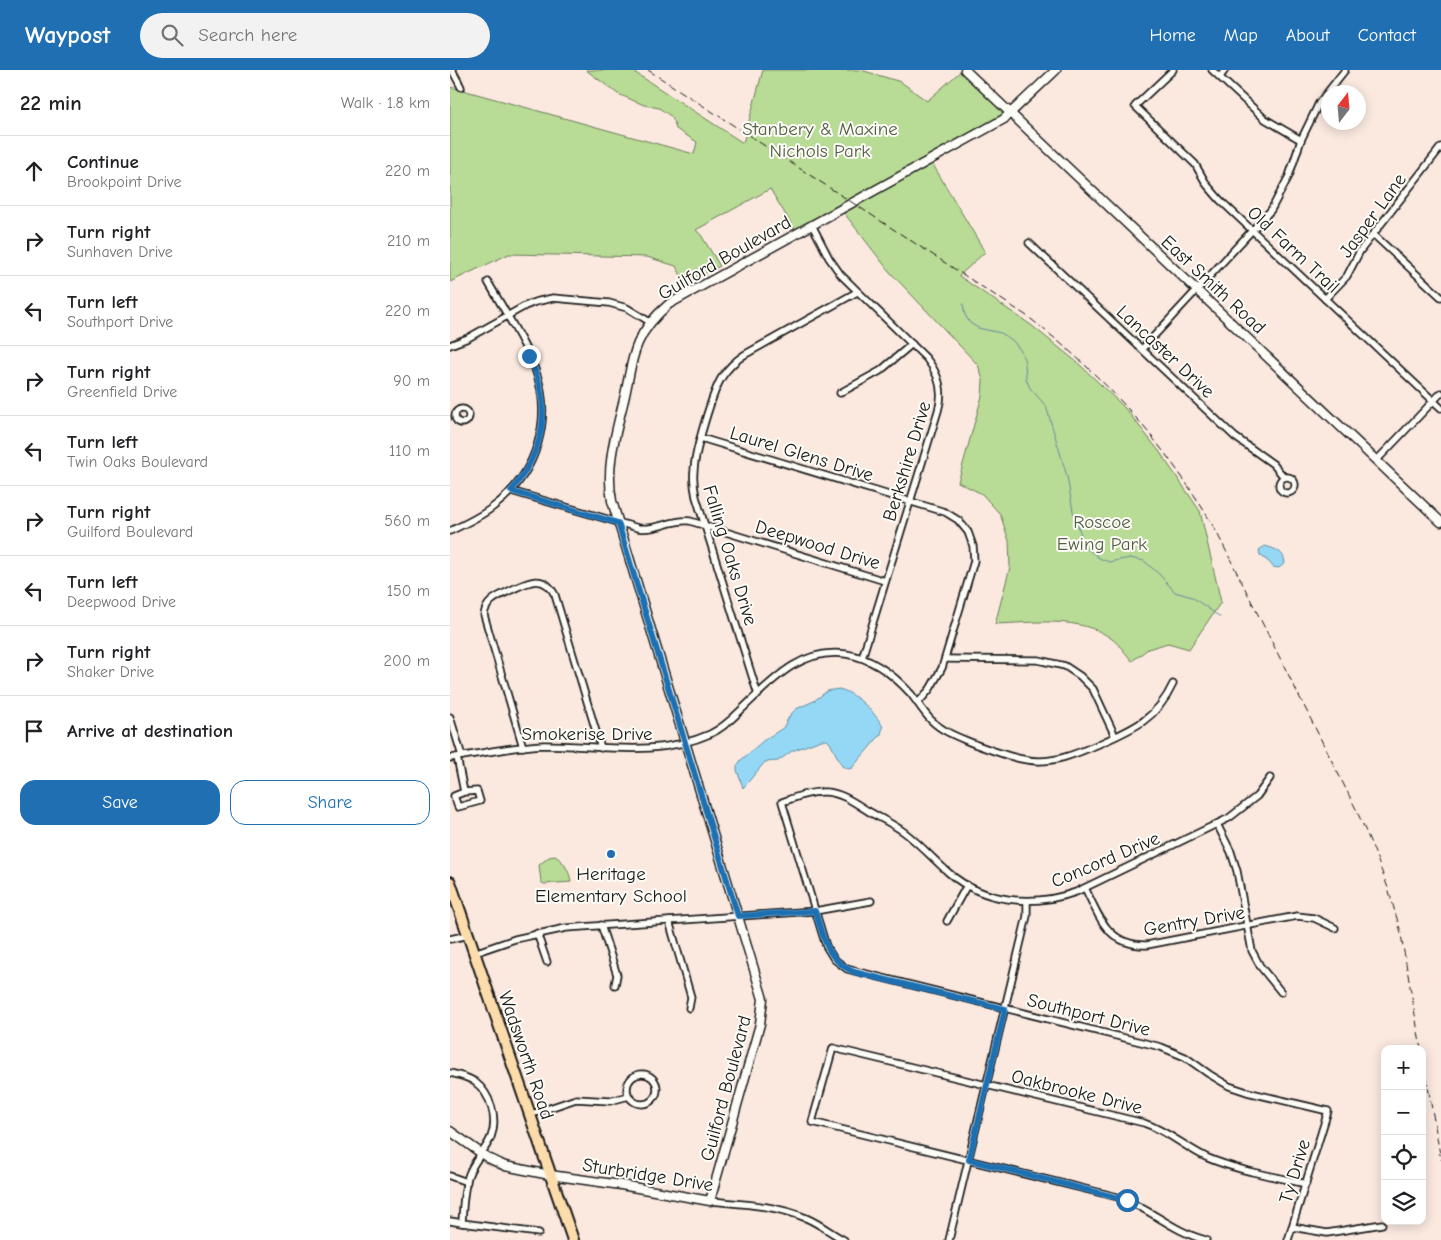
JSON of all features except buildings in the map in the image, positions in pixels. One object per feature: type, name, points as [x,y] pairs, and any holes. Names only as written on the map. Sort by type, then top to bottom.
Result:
[{"type":"highway","name":"Wadsworth Road","points":[[450,882],[572,1240]]},
{"type":"street","points":[[452,70],[461,87]]},
{"type":"street","name":"East Smith Road","points":[[965,70],[1441,522]]},
{"type":"street","name":"Guilford Boulevard","points":[[710,1202],[763,1008],[761,992],[618,523],[610,490],[611,458],[634,353],[640,338],[650,322],[677,299],[1004,119],[1056,70]]},
{"type":"street","name":"Old Farm Trail","points":[[1173,70],[1135,106],[1195,164],[1207,185],[1220,200],[1441,408]]},
{"type":"street","points":[[1212,70],[1264,119],[1301,140]]},
{"type":"street","points":[[1220,77],[1225,70]]},
{"type":"street","points":[[1142,349],[1271,210],[1289,176],[1301,140],[1320,103],[1345,70]]},
{"type":"street","name":"Jasper Lane","points":[[1325,299],[1347,276],[1360,251],[1441,147]]},
{"type":"street","name":"Berkshire Drive","points":[[812,225],[835,267],[857,292],[926,358],[935,372],[940,389],[941,398],[938,411],[862,658]]},
{"type":"street","points":[[1373,234],[1441,297]]},
{"type":"street","name":"Lancaster Drive","points":[[1029,243],[1235,437],[1273,464],[1284,477]]},
{"type":"street","points":[[450,531],[488,511],[511,491],[520,481],[533,458],[540,439],[543,415],[541,390],[534,367],[488,282]]},
{"type":"street","name":"Falling Oaks Drive","points":[[758,695],[696,497],[695,461],[718,384],[736,360],[857,292]]},
{"type":"street","points":[[450,345],[468,338],[535,302],[562,298],[618,305],[635,312],[650,322]]},
{"type":"street","points":[[840,393],[880,370],[912,344]]},
{"type":"street","points":[[1377,460],[1441,393]]},
{"type":"street","name":"Laurel Glens Drive","points":[[701,438],[952,516],[968,532],[973,546],[973,567],[937,679],[918,703]]},
{"type":"street","name":"Deepwood Drive","points":[[511,491],[644,529],[682,520],[705,525],[885,581]]},
{"type":"street","points":[[523,747],[484,620],[484,610],[492,600],[526,583],[541,582],[550,587],[555,595],[601,748]]},
{"type":"street","name":"Smokerise Drive","points":[[450,758],[544,745],[645,749],[686,742],[704,737],[720,729],[786,669],[804,659],[832,653],[862,658],[883,670],[902,685],[930,720],[945,732],[1018,759],[1040,761],[1059,759],[1136,726],[1152,715],[1164,700],[1173,684]]},
{"type":"street","points":[[945,659],[1038,660],[1065,666],[1080,676],[1093,690],[1115,736]]},
{"type":"street","points":[[450,717],[460,757],[464,792]]},
{"type":"street","name":"Concord Drive","points":[[815,911],[782,802],[810,793],[820,792],[842,796],[905,833],[950,873],[967,885],[984,893],[1027,901],[1053,899],[1085,888],[1229,818],[1248,805],[1270,778]]},
{"type":"street","points":[[1217,824],[1231,852],[1237,871],[1252,951],[1282,992]]},
{"type":"street","points":[[947,921],[967,885]]},
{"type":"street","name":"Gentry Drive","points":[[1085,888],[1107,929],[1119,939],[1132,944],[1147,945],[1297,916],[1314,918],[1335,928]]},
{"type":"street","points":[[474,953],[536,933],[566,928],[815,911],[871,901]]},
{"type":"street","points":[[949,1240],[1027,916],[1027,901]]},
{"type":"street","name":"Southport Drive","points":[[815,911],[826,946],[836,961],[854,972],[1161,1047],[1185,1058],[1229,1086],[1328,1111]]},
{"type":"street","points":[[669,921],[691,997],[689,1008]]},
{"type":"street","points":[[601,925],[617,975],[615,985]]},
{"type":"street","points":[[536,933],[547,962]]},
{"type":"street","points":[[450,939],[469,935]]},
{"type":"street","name":"Oakbrooke Drive","points":[[969,1160],[812,1122],[833,1048],[1144,1123],[1163,1130],[1188,1147],[1210,1158],[1306,1184]]},
{"type":"street","points":[[450,1072],[466,1077],[483,1090],[494,1118],[494,1128],[490,1139],[473,1165],[467,1182],[462,1223]]},
{"type":"street","points":[[636,1074],[646,1074],[654,1079],[657,1084],[657,1094],[650,1102],[641,1104],[628,1096],[627,1086],[636,1074]]},
{"type":"street","points":[[529,1115],[576,1099],[610,1101],[628,1096]]},
{"type":"street","name":"Ty Drive","points":[[1288,1240],[1328,1111]]},
{"type":"street","name":"Sturbridge Drive","points":[[450,1131],[481,1153],[505,1166],[710,1202],[752,1204],[781,1209],[808,1219],[844,1240]]},
{"type":"street","points":[[969,1160],[1118,1197],[1138,1205],[1176,1230],[1206,1240]]},
{"type":"street","points":[[450,1176],[467,1182]]},
{"type":"street","points":[[450,1221],[539,1233]]},
{"type":"street","points":[[1292,1228],[1327,1233],[1381,1224]]},
{"type":"green space","name":"Stanbery & Maxine Nichols Park","points":[[453,70],[457,70],[466,91],[694,154],[697,142],[676,129],[672,117],[659,108],[644,105],[618,94],[586,70],[631,70],[743,143],[763,70],[861,70],[901,82],[927,101],[962,70],[1009,114],[795,230],[770,189],[696,230],[720,266],[685,283],[676,266],[647,257],[509,254],[450,282],[450,87],[458,89],[462,87]]},
{"type":"green space","name":"Roscoe Ewing Park","points":[[932,163],[985,252],[959,276],[1031,325],[1078,363],[1125,408],[1159,451],[1200,511],[1221,602],[1189,649],[1168,643],[1148,649],[1132,661],[1112,639],[1099,631],[1085,626],[1055,622],[995,624],[1010,567],[1009,541],[1000,514],[982,494],[958,482],[982,396],[983,380],[978,365],[889,271],[844,213]]},
{"type":"green space","points":[[555,856],[566,867],[571,882],[544,884],[541,882],[539,865],[549,857]]},
{"type":"water","points":[[1265,546],[1281,553],[1285,563],[1279,568],[1273,567],[1260,555],[1259,550]]},
{"type":"water","points":[[839,689],[851,694],[864,704],[883,727],[881,734],[852,768],[848,769],[842,766],[830,743],[827,740],[821,740],[792,751],[778,761],[765,762],[743,788],[737,770],[741,760],[764,740],[783,728],[790,715],[796,709],[814,701],[827,691]]},
{"type":"waterway","points":[[963,304],[965,315],[970,323],[978,328],[1001,333],[1012,340],[1021,351],[1025,362],[1026,379],[1030,388],[1046,406],[1067,476],[1073,511],[1085,547],[1099,558],[1109,562],[1130,558],[1144,561],[1175,592],[1192,597],[1220,617]]},
{"type":"railway","points":[[648,70],[1027,316],[1056,339],[1109,388],[1155,441],[1177,470],[1216,531],[1356,809],[1388,888],[1400,929],[1420,1045]]},
{"type":"railway","points":[[1426,1076],[1441,1160]]},
{"type":"place","name":"Heritage Elementary School","points":[[611,854]]},
{"type":"route","points":[[529,356],[541,390],[543,402],[542,427],[533,458],[520,481],[511,491],[618,523],[738,916],[815,911],[826,946],[841,966],[854,972],[1005,1009],[969,1160],[1127,1200]]}]
